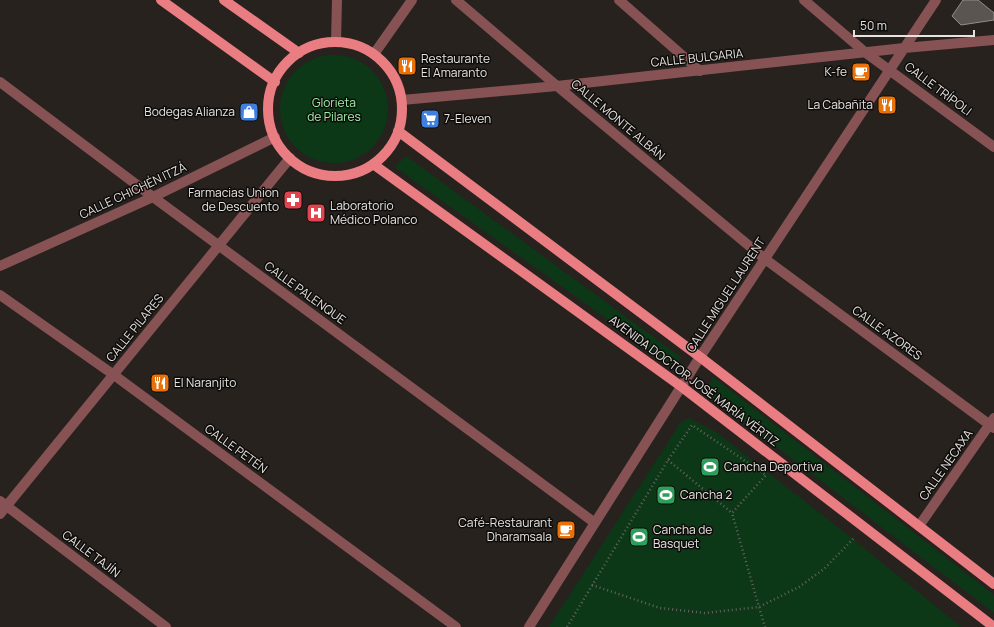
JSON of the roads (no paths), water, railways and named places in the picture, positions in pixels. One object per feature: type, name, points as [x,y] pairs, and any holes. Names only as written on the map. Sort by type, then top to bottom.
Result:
[{"type":"main road","points":[[161,0],[275,82]]},
{"type":"main road","points":[[224,0],[299,53]]},
{"type":"main road","points":[[336,42],[356,45],[374,54],[388,66],[397,82],[402,100],[402,116],[398,131],[392,144],[384,155],[373,164],[357,172],[339,176],[322,174],[305,168],[290,158],[282,148],[275,137],[270,119],[269,100],[281,70],[299,53],[310,46],[336,42]]},
{"type":"main road","name":"AVENIDA DOCTOR JOSÉ MARÍA VÉRTIZ","points":[[398,131],[700,357],[994,584]]},
{"type":"main road","name":"AVENIDA DOCTOR JOSÉ MARÍA VÉRTIZ","points":[[373,164],[682,386],[994,627]]},
{"type":"street","points":[[336,42],[337,0]]},
{"type":"street","points":[[374,54],[412,0]]},
{"type":"street","name":"CALLE MONTE ALBÁN","points":[[456,0],[765,259]]},
{"type":"street","points":[[619,0],[700,71]]},
{"type":"street","name":"CALLE TRÍPOLI","points":[[804,0],[866,53],[994,147]]},
{"type":"street","name":"CALLE MIGUEL LAURENT","points":[[529,627],[700,357],[936,0]]},
{"type":"street","name":"CALLE BULGARIA","points":[[402,100],[557,86],[904,48],[994,40]]},
{"type":"street","name":"CALLE PALENQUE","points":[[0,82],[219,246],[595,523]]},
{"type":"street","name":"CALLE CHICHÉN ITZÁ","points":[[0,266],[153,197],[275,137]]},
{"type":"street","name":"CALLE PILARES","points":[[0,514],[3,504],[114,375],[290,158]]},
{"type":"street","name":"CALLE AZORES","points":[[765,259],[992,424]]},
{"type":"street","name":"CALLE PETÉN","points":[[0,295],[114,375],[456,627]]},
{"type":"street","name":"CALLE NECAXA","points":[[919,526],[992,424]]},
{"type":"street","name":"CALLE TAJÍN","points":[[3,504],[166,627]]},
{"type":"place","name":"Restaurante El Amaranto","points":[[407,66]]},
{"type":"place","name":"K-fe","points":[[861,72]]},
{"type":"place","name":"La Cabañita","points":[[887,105]]},
{"type":"place","name":"Bodegas Alianza","points":[[249,112]]},
{"type":"place","name":"7-Eleven","points":[[430,119]]},
{"type":"place","name":"Farmacias Union de Descuento","points":[[293,200]]},
{"type":"place","name":"Laboratorio Médico Polanco","points":[[316,213]]},
{"type":"place","name":"El Naranjito","points":[[160,383]]},
{"type":"place","name":"Cancha Deportiva","points":[[710,467]]},
{"type":"place","name":"Cancha 2","points":[[666,495]]},
{"type":"place","name":"Café-Restaurant Dharamsala","points":[[566,530]]},
{"type":"place","name":"Cancha de Basquet","points":[[639,537]]},
{"type":"park label","name":"Glorieta de Pilares","points":[[334,110]]}]
